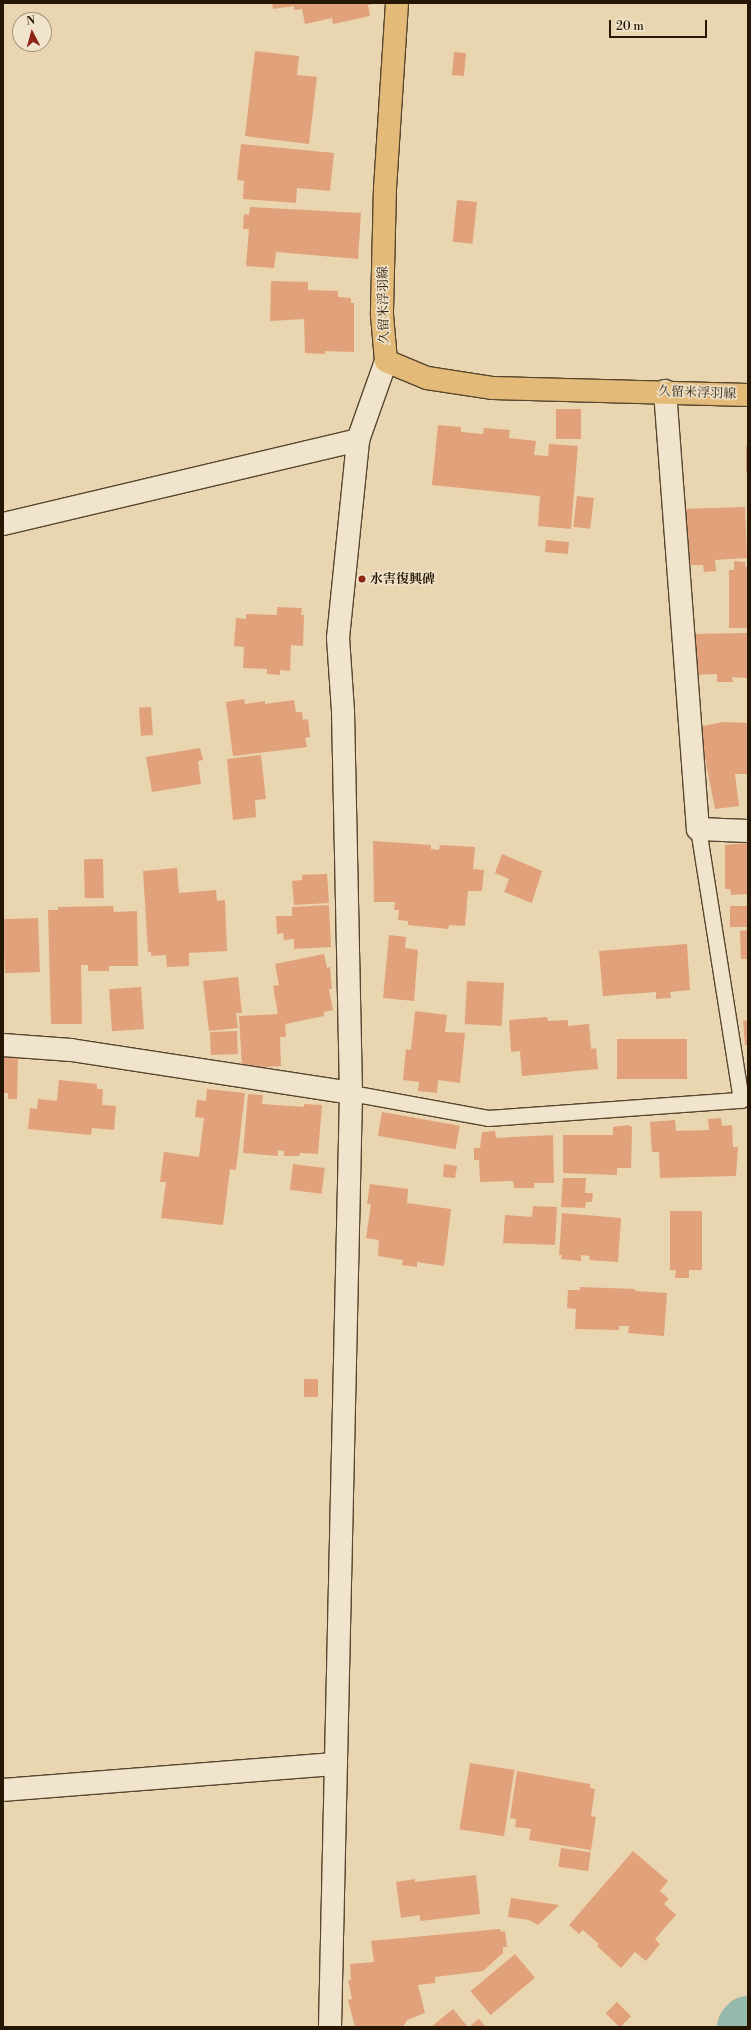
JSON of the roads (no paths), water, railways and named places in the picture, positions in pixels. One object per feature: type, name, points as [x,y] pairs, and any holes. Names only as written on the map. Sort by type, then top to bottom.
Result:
[{"type":"main road","name":"久留米浮羽線","points":[[397,3],[385,188],[382,315],[386,361],[427,378],[493,388],[665,391],[748,395]]},
{"type":"street","points":[[330,2027],[351,1093],[343,711],[338,638],[358,440],[386,361]]},
{"type":"street","points":[[665,391],[698,829],[748,831]]},
{"type":"street","points":[[3,524],[358,440]]},
{"type":"street","points":[[3,1045],[71,1050],[351,1093]]},
{"type":"street","points":[[3,1790],[336,1764]]},
{"type":"lane","points":[[351,1093],[488,1118],[741,1100],[698,829]]},
{"type":"place","name":"水害復興碑","points":[[362,579]]}]
